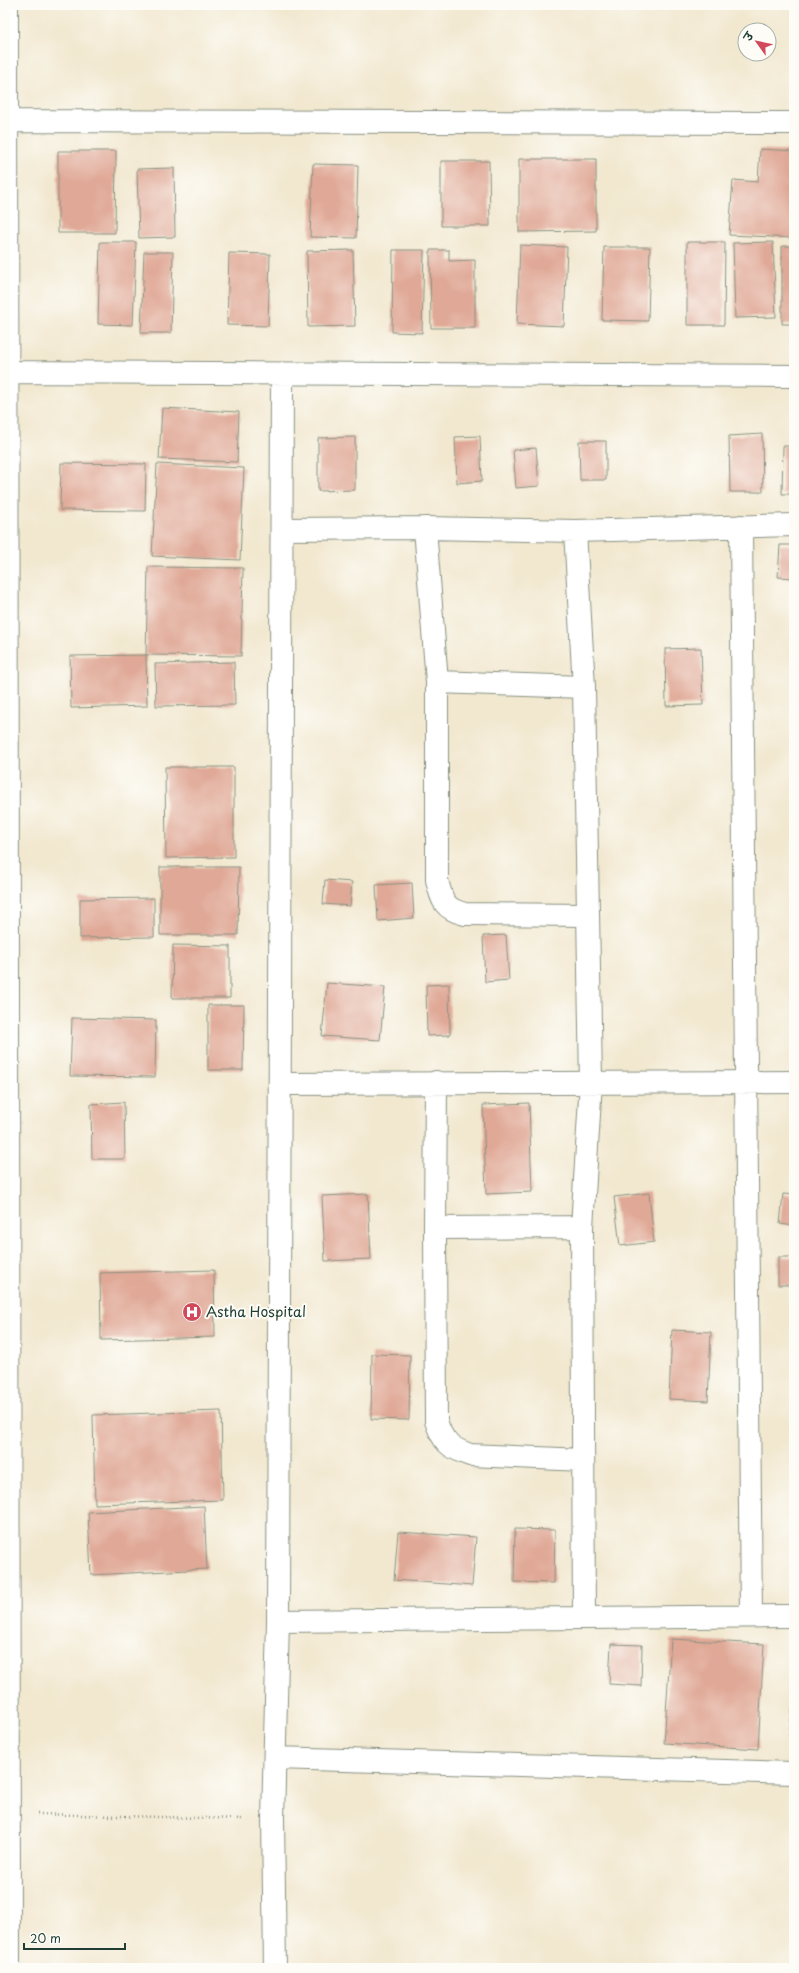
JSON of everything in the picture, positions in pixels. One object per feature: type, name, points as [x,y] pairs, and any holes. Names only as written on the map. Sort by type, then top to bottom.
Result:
[{"type":"street","points":[[7,5],[7,1814],[9,1968]]},
{"type":"street","points":[[6,121],[794,123]]},
{"type":"street","points":[[6,372],[794,376]]},
{"type":"street","points":[[275,1968],[273,1819],[278,1621],[282,374]]},
{"type":"street","points":[[282,530],[425,528],[575,531],[741,526],[794,526]]},
{"type":"street","points":[[741,526],[751,1616]]},
{"type":"street","points":[[425,528],[437,682],[437,880],[441,899],[452,911],[465,914],[588,915]]},
{"type":"street","points":[[575,531],[584,687],[590,1082],[582,1227],[584,1618]]},
{"type":"street","points":[[437,682],[584,687]]},
{"type":"street","points":[[280,1084],[436,1082],[794,1082]]},
{"type":"street","points":[[436,1082],[436,1420],[442,1437],[452,1449],[470,1454],[583,1460]]},
{"type":"street","points":[[435,1228],[582,1227]]},
{"type":"street","points":[[278,1621],[794,1616]]},
{"type":"street","points":[[275,1758],[794,1773]]},
{"type":"path","points":[[7,1814],[273,1819]]},
{"type":"building","points":[[760,149],[794,151],[794,238],[729,235],[733,180],[758,182]]},
{"type":"building","points":[[58,151],[116,151],[115,233],[58,233]]},
{"type":"building","points":[[519,159],[596,159],[596,231],[519,232]]},
{"type":"building","points":[[441,161],[489,161],[490,226],[441,226]]},
{"type":"building","points":[[313,164],[358,165],[356,238],[310,237]]},
{"type":"building","points":[[174,168],[175,237],[139,238],[137,169]]},
{"type":"building","points":[[100,242],[136,242],[133,325],[98,324]]},
{"type":"building","points":[[687,242],[725,242],[724,325],[687,325]]},
{"type":"building","points":[[773,242],[776,317],[735,318],[733,243]]},
{"type":"building","points":[[520,245],[567,247],[564,326],[517,324]]},
{"type":"building","points":[[782,246],[794,246],[794,324],[782,324]]},
{"type":"building","points":[[604,247],[650,247],[648,321],[602,320]]},
{"type":"building","points":[[353,250],[355,326],[308,327],[307,251]]},
{"type":"building","points":[[393,250],[424,250],[422,333],[392,332]]},
{"type":"building","points":[[430,250],[449,250],[449,261],[475,260],[475,328],[431,328]]},
{"type":"building","points":[[144,252],[173,252],[171,333],[141,333]]},
{"type":"building","points":[[229,253],[270,254],[268,326],[227,325]]},
{"type":"building","points":[[162,408],[239,412],[237,462],[159,459]]},
{"type":"building","points":[[762,434],[763,492],[730,492],[729,436]]},
{"type":"building","points":[[480,436],[482,481],[457,483],[455,437]]},
{"type":"building","points":[[355,437],[355,490],[318,491],[318,438]]},
{"type":"building","points":[[579,441],[606,441],[606,480],[580,480]]},
{"type":"building","points":[[783,446],[794,446],[794,494],[782,494]]},
{"type":"building","points":[[536,448],[539,486],[516,488],[513,450]]},
{"type":"building","points":[[61,463],[146,464],[145,511],[60,510]]},
{"type":"building","points":[[157,464],[244,468],[240,560],[152,556]]},
{"type":"building","points":[[780,545],[794,545],[794,578],[778,577]]},
{"type":"building","points":[[148,567],[243,568],[241,656],[146,655]]},
{"type":"building","points":[[701,648],[703,705],[666,706],[665,649]]},
{"type":"building","points":[[146,655],[147,706],[71,708],[70,656]]},
{"type":"building","points":[[234,662],[235,705],[156,706],[155,664]]},
{"type":"building","points":[[165,767],[234,767],[234,857],[166,858]]},
{"type":"building","points":[[160,867],[239,867],[238,935],[160,935]]},
{"type":"building","points":[[325,880],[352,882],[350,906],[323,904]]},
{"type":"building","points":[[412,883],[414,918],[378,921],[376,885]]},
{"type":"building","points":[[154,898],[154,937],[80,938],[80,899]]},
{"type":"building","points":[[506,935],[509,980],[485,982],[483,936]]},
{"type":"building","points":[[173,945],[230,946],[230,998],[172,998]]},
{"type":"building","points":[[327,983],[385,987],[380,1040],[322,1036]]},
{"type":"building","points":[[449,984],[450,1035],[427,1036],[426,985]]},
{"type":"building","points":[[208,1005],[244,1005],[243,1070],[208,1070]]},
{"type":"building","points":[[72,1018],[156,1020],[155,1077],[70,1076]]},
{"type":"building","points":[[124,1102],[125,1159],[92,1159],[91,1104]]},
{"type":"building","points":[[529,1103],[532,1192],[486,1194],[483,1105]]},
{"type":"building","points":[[649,1193],[654,1242],[620,1246],[614,1197]]},
{"type":"building","points":[[368,1194],[371,1259],[325,1261],[322,1196]]},
{"type":"building","points":[[783,1194],[794,1195],[794,1226],[780,1224]]},
{"type":"building","points":[[778,1257],[794,1257],[794,1285],[778,1285]]},
{"type":"building","points":[[214,1270],[215,1337],[101,1340],[100,1273]]},
{"type":"building","points":[[672,1330],[711,1332],[708,1401],[669,1399]]},
{"type":"building","points":[[372,1354],[410,1355],[409,1420],[371,1419]]},
{"type":"building","points":[[221,1411],[223,1500],[95,1504],[93,1415]]},
{"type":"building","points":[[204,1506],[207,1569],[91,1575],[88,1512]]},
{"type":"building","points":[[515,1529],[555,1530],[554,1583],[514,1582]]},
{"type":"building","points":[[398,1532],[476,1537],[472,1586],[394,1580]]},
{"type":"building","points":[[671,1639],[764,1644],[758,1749],[664,1743]]},
{"type":"building","points":[[611,1644],[642,1645],[641,1686],[609,1684]]},
{"type":"building","points":[[794,1701],[794,1737],[789,1736]]},
{"type":"place","name":"Astha Hospital","points":[[192,1312]]}]
